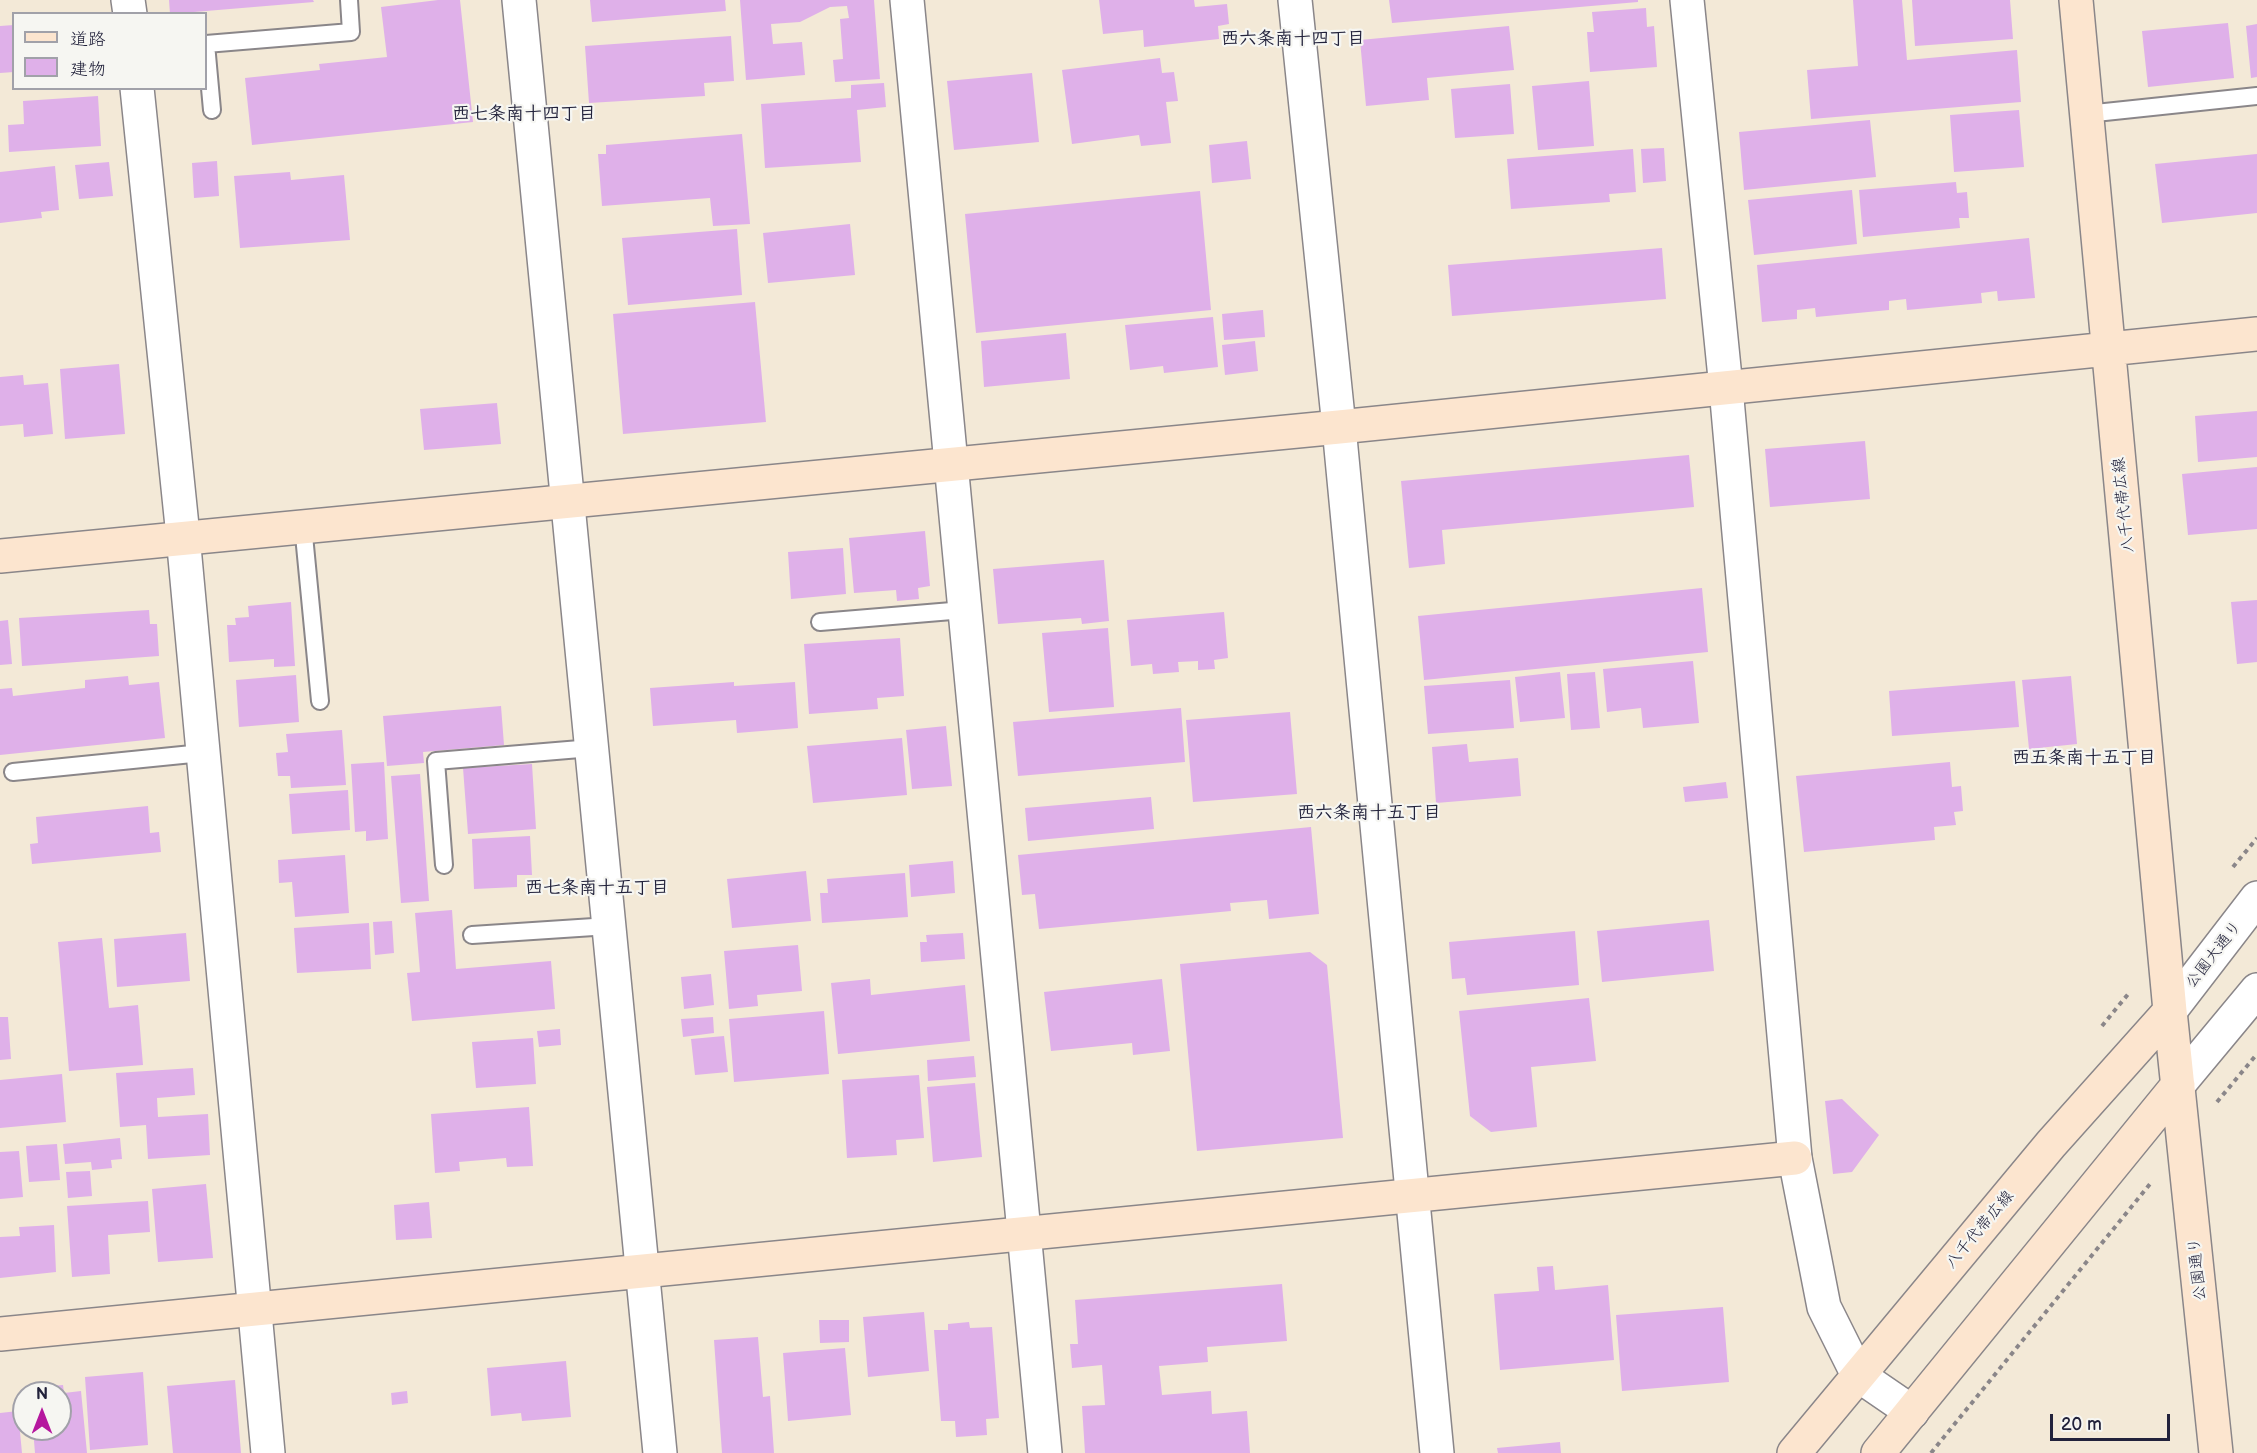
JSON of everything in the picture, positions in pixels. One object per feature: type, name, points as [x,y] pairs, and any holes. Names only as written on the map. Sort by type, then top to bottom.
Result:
[{"type":"street","points":[[519,0],[660,1453]]},
{"type":"street","points":[[908,0],[1045,1453]]},
{"type":"street","points":[[1295,0],[1339,427],[1437,1453]]},
{"type":"street","points":[[1688,0],[1726,388],[1795,1158],[1824,1307],[1858,1375],[1912,1412]]},
{"type":"street","name":"八千代帯広線","points":[[2076,0],[2178,1086]]},
{"type":"street","points":[[137,90],[183,536],[268,1453]]},
{"type":"street","points":[[0,556],[183,536],[1339,427],[2257,334]]},
{"type":"street","name":"公園大通り","points":[[2170,1011],[2257,898]]},
{"type":"street","points":[[1878,1453],[2257,990]]},
{"type":"street","name":"八千代帯広線","points":[[1794,1453],[2051,1144],[2170,1011]]},
{"type":"street","name":"公園通り","points":[[2178,1086],[2216,1453]]},
{"type":"street","points":[[0,1334],[1795,1158]]},
{"type":"lane","points":[[207,44],[351,32],[349,0]]},
{"type":"lane","points":[[207,55],[212,110]]},
{"type":"lane","points":[[2086,114],[2257,96]]},
{"type":"lane","points":[[303,525],[320,701]]},
{"type":"lane","points":[[820,622],[964,610]]},
{"type":"lane","points":[[444,865],[436,761],[592,748]]},
{"type":"lane","points":[[13,772],[202,753]]},
{"type":"lane","points":[[472,935],[609,926]]},
{"type":"path","points":[[1931,1453],[2257,1054]]},
{"type":"building","points":[[169,0],[313,0],[314,2],[194,12],[170,12]]},
{"type":"building","points":[[438,0],[460,0],[473,122],[252,145],[245,78],[320,70],[319,64],[387,57],[381,7]]},
{"type":"building","points":[[590,0],[725,0],[726,11],[592,22]]},
{"type":"building","points":[[740,0],[874,0],[880,79],[835,82],[833,60],[843,59],[840,19],[849,18],[847,6],[830,7],[800,22],[771,24],[773,44],[802,42],[805,75],[746,80]]},
{"type":"building","points":[[1099,0],[1194,0],[1195,7],[1227,4],[1229,24],[1218,26],[1219,39],[1144,47],[1143,30],[1103,34]]},
{"type":"building","points":[[1389,0],[1638,0],[1638,2],[1392,23]]},
{"type":"building","points":[[1853,0],[1902,0],[1907,60],[2017,50],[2021,102],[1811,119],[1807,70],[1858,66]]},
{"type":"building","points":[[1912,0],[2010,0],[2013,39],[1915,46]]},
{"type":"building","points":[[1646,8],[1647,27],[1654,26],[1657,67],[1590,72],[1587,32],[1594,32],[1592,12]]},
{"type":"building","points":[[2228,23],[2234,78],[2148,87],[2142,31]]},
{"type":"building","points":[[2257,24],[2257,77],[2251,78],[2246,26]]},
{"type":"building","points":[[12,25],[12,72],[0,73],[0,26]]},
{"type":"building","points":[[1509,26],[1514,70],[1427,78],[1429,100],[1366,106],[1360,40]]},
{"type":"building","points":[[731,36],[734,81],[704,83],[705,96],[589,103],[585,46]]},
{"type":"building","points":[[1160,58],[1162,73],[1174,72],[1178,101],[1166,102],[1171,143],[1141,146],[1139,135],[1072,144],[1062,70]]},
{"type":"building","points":[[1032,73],[1039,142],[954,150],[947,81]]},
{"type":"building","points":[[1589,81],[1594,146],[1538,150],[1532,86]]},
{"type":"building","points":[[884,83],[886,107],[857,110],[861,162],[765,168],[761,104],[851,98],[851,85]]},
{"type":"building","points":[[1510,84],[1514,134],[1455,138],[1451,89]]},
{"type":"building","points":[[98,96],[101,146],[9,152],[8,125],[24,124],[23,101]]},
{"type":"building","points":[[2019,110],[2024,167],[1954,172],[1950,115]]},
{"type":"building","points":[[1870,120],[1876,177],[1744,190],[1739,132]]},
{"type":"building","points":[[742,134],[750,224],[713,226],[710,198],[602,206],[598,154],[606,154],[606,145]]},
{"type":"building","points":[[1247,141],[1251,179],[1212,183],[1209,145]]},
{"type":"building","points":[[1664,148],[1666,181],[1643,183],[1641,149]]},
{"type":"building","points":[[1633,149],[1636,192],[1609,194],[1610,202],[1511,209],[1507,159]]},
{"type":"building","points":[[2257,154],[2257,213],[2162,223],[2155,164]]},
{"type":"building","points":[[217,161],[219,196],[194,198],[192,163]]},
{"type":"building","points":[[109,162],[113,196],[79,199],[75,165]]},
{"type":"building","points":[[55,166],[59,210],[41,212],[42,218],[0,223],[0,172]]},
{"type":"building","points":[[290,172],[291,180],[344,175],[350,240],[240,248],[234,176]]},
{"type":"building","points":[[1956,182],[1957,193],[1967,192],[1969,218],[1959,218],[1960,228],[1863,237],[1859,190]]},
{"type":"building","points":[[1852,190],[1857,244],[1754,255],[1748,200]]},
{"type":"building","points":[[1200,191],[1211,310],[976,333],[965,214]]},
{"type":"building","points":[[850,224],[855,275],[768,283],[763,233]]},
{"type":"building","points":[[737,229],[742,295],[628,305],[622,238]]},
{"type":"building","points":[[2029,238],[2035,298],[1998,301],[1997,291],[1981,293],[1982,303],[1907,310],[1906,299],[1889,301],[1889,310],[1816,317],[1815,308],[1797,310],[1797,319],[1762,322],[1757,265]]},
{"type":"building","points":[[1662,248],[1666,299],[1452,316],[1448,265]]},
{"type":"building","points":[[755,302],[766,422],[623,434],[613,314]]},
{"type":"building","points":[[1263,310],[1265,337],[1224,340],[1222,314]]},
{"type":"building","points":[[1213,317],[1218,367],[1164,373],[1163,366],[1130,370],[1125,325]]},
{"type":"building","points":[[1066,333],[1070,379],[984,387],[981,341]]},
{"type":"building","points":[[1255,341],[1258,371],[1225,375],[1222,345]]},
{"type":"building","points":[[119,364],[125,434],[65,439],[60,369]]},
{"type":"building","points":[[23,375],[24,385],[48,383],[53,434],[24,437],[23,424],[0,426],[0,377]]},
{"type":"building","points":[[497,403],[501,444],[424,450],[420,409]]},
{"type":"building","points":[[2257,411],[2257,457],[2198,462],[2195,416]]},
{"type":"building","points":[[1865,441],[1870,499],[1770,507],[1765,449]]},
{"type":"building","points":[[1689,455],[1694,507],[1442,530],[1445,564],[1409,568],[1401,481]]},
{"type":"building","points":[[2257,467],[2257,529],[2188,535],[2182,474]]},
{"type":"building","points":[[925,531],[930,586],[918,588],[919,599],[897,601],[896,590],[854,593],[849,538]]},
{"type":"building","points":[[843,548],[846,594],[791,599],[788,552]]},
{"type":"building","points":[[1104,560],[1109,621],[1082,624],[1081,618],[998,624],[993,569]]},
{"type":"building","points":[[1702,588],[1708,652],[1424,680],[1418,616]]},
{"type":"building","points":[[2257,600],[2257,662],[2237,664],[2231,602]]},
{"type":"building","points":[[291,602],[295,666],[274,667],[274,659],[229,662],[227,625],[236,625],[235,618],[249,617],[248,606]]},
{"type":"building","points":[[149,610],[150,624],[157,624],[159,656],[22,666],[19,618]]},
{"type":"building","points":[[1224,612],[1228,658],[1214,660],[1215,669],[1198,670],[1198,661],[1178,662],[1179,672],[1153,674],[1152,664],[1131,666],[1127,620]]},
{"type":"building","points":[[8,620],[12,664],[0,665],[0,621]]},
{"type":"building","points":[[1108,628],[1114,707],[1049,712],[1042,633]]},
{"type":"building","points":[[900,638],[904,696],[877,698],[878,709],[809,714],[804,644]]},
{"type":"building","points":[[1693,661],[1699,723],[1643,728],[1641,708],[1607,712],[1603,669]]},
{"type":"building","points":[[1560,672],[1565,718],[1520,722],[1515,677]]},
{"type":"building","points":[[1595,672],[1600,728],[1571,730],[1567,674]]},
{"type":"building","points":[[296,675],[299,722],[239,727],[236,680]]},
{"type":"building","points":[[128,676],[129,685],[159,682],[165,738],[0,755],[0,689],[12,688],[13,696],[85,688],[85,680]]},
{"type":"building","points":[[2071,676],[2077,744],[2029,749],[2022,680]]},
{"type":"building","points":[[1510,680],[1514,728],[1428,734],[1424,686]]},
{"type":"building","points":[[2015,681],[2019,727],[1892,736],[1889,691]]},
{"type":"building","points":[[734,682],[734,686],[795,682],[798,728],[737,733],[736,720],[653,726],[650,688]]},
{"type":"building","points":[[501,706],[504,745],[423,752],[424,763],[387,766],[383,716]]},
{"type":"building","points":[[1181,708],[1185,762],[1018,776],[1013,722]]},
{"type":"building","points":[[1290,712],[1297,794],[1193,802],[1186,720]]},
{"type":"building","points":[[946,726],[952,786],[912,789],[906,730]]},
{"type":"building","points":[[342,730],[346,785],[291,788],[290,776],[278,776],[276,753],[288,752],[286,734]]},
{"type":"building","points":[[902,738],[907,795],[813,803],[807,746]]},
{"type":"building","points":[[1467,744],[1469,762],[1518,758],[1521,796],[1436,803],[1432,747]]},
{"type":"building","points":[[384,762],[388,839],[366,841],[366,831],[355,832],[351,764]]},
{"type":"building","points":[[1950,762],[1952,787],[1961,786],[1963,811],[1954,812],[1956,825],[1934,827],[1935,840],[1804,852],[1796,776]]},
{"type":"building","points":[[532,764],[536,829],[468,834],[463,768]]},
{"type":"building","points":[[420,774],[429,901],[401,903],[391,776]]},
{"type":"building","points":[[1726,782],[1728,798],[1685,802],[1683,787]]},
{"type":"building","points":[[348,790],[350,830],[292,834],[289,794]]},
{"type":"building","points":[[1151,797],[1154,829],[1028,841],[1025,808]]},
{"type":"building","points":[[148,806],[150,833],[159,832],[161,852],[32,864],[30,844],[38,843],[36,817]]},
{"type":"building","points":[[1311,827],[1319,914],[1269,919],[1267,900],[1230,903],[1231,911],[1039,929],[1035,894],[1022,895],[1018,855]]},
{"type":"building","points":[[530,836],[532,875],[517,875],[517,887],[474,889],[472,839]]},
{"type":"building","points":[[345,855],[349,913],[295,917],[292,882],[279,883],[278,860]]},
{"type":"building","points":[[953,861],[955,893],[911,897],[909,865]]},
{"type":"building","points":[[806,871],[811,921],[732,928],[727,879]]},
{"type":"building","points":[[905,873],[908,917],[822,923],[820,893],[828,893],[827,879]]},
{"type":"building","points":[[452,910],[456,969],[551,961],[555,1009],[412,1021],[407,973],[420,972],[415,913]]},
{"type":"building","points":[[1709,920],[1714,971],[1602,982],[1597,931]]},
{"type":"building","points":[[392,921],[394,953],[375,955],[373,922]]},
{"type":"building","points":[[369,923],[371,969],[297,973],[294,928]]},
{"type":"building","points":[[1575,931],[1579,985],[1467,995],[1465,978],[1452,979],[1449,942]]},
{"type":"building","points":[[186,933],[190,981],[117,987],[114,939]]},
{"type":"building","points":[[963,933],[965,959],[921,962],[920,942],[927,942],[926,935]]},
{"type":"building","points":[[102,938],[109,1008],[138,1005],[143,1065],[69,1071],[58,942]]},
{"type":"building","points":[[798,945],[802,991],[757,995],[758,1006],[729,1009],[724,951]]},
{"type":"building","points":[[1310,952],[1327,965],[1343,1138],[1197,1151],[1180,964]]},
{"type":"building","points":[[711,974],[714,1005],[684,1009],[681,977]]},
{"type":"building","points":[[870,979],[871,995],[965,985],[970,1041],[838,1054],[831,983]]},
{"type":"building","points":[[1162,979],[1170,1051],[1133,1055],[1132,1043],[1051,1051],[1044,992]]},
{"type":"building","points":[[1589,998],[1596,1061],[1531,1067],[1537,1127],[1491,1132],[1470,1116],[1459,1011]]},
{"type":"building","points":[[824,1011],[829,1074],[734,1082],[729,1019]]},
{"type":"building","points":[[0,1017],[8,1017],[11,1059],[0,1060]]},
{"type":"building","points":[[713,1017],[714,1033],[683,1037],[681,1019]]},
{"type":"building","points":[[560,1029],[561,1045],[539,1047],[537,1031]]},
{"type":"building","points":[[724,1036],[728,1072],[695,1075],[691,1039]]},
{"type":"building","points":[[533,1038],[536,1084],[476,1088],[472,1042]]},
{"type":"building","points":[[974,1056],[976,1077],[928,1081],[927,1060]]},
{"type":"building","points":[[193,1068],[195,1095],[157,1098],[158,1117],[208,1114],[210,1155],[148,1159],[146,1125],[120,1127],[116,1073]]},
{"type":"building","points":[[62,1074],[66,1122],[0,1128],[0,1080]]},
{"type":"building","points":[[919,1075],[924,1138],[896,1140],[897,1155],[847,1158],[842,1080]]},
{"type":"building","points":[[975,1083],[982,1157],[933,1162],[927,1087]]},
{"type":"building","points":[[1842,1099],[1879,1135],[1852,1172],[1833,1174],[1825,1101]]},
{"type":"building","points":[[529,1107],[533,1166],[507,1167],[506,1158],[459,1162],[460,1171],[435,1173],[431,1114]]},
{"type":"building","points":[[120,1138],[122,1159],[111,1160],[112,1168],[92,1170],[91,1162],[65,1164],[63,1144]]},
{"type":"building","points":[[57,1144],[60,1180],[29,1182],[26,1146]]},
{"type":"building","points":[[19,1151],[23,1197],[0,1199],[0,1152]]},
{"type":"building","points":[[90,1171],[92,1196],[68,1198],[66,1172]]},
{"type":"building","points":[[206,1184],[213,1258],[158,1262],[152,1189]]},
{"type":"building","points":[[148,1201],[150,1232],[108,1235],[110,1274],[72,1277],[67,1206]]},
{"type":"building","points":[[429,1202],[432,1238],[396,1240],[394,1205]]},
{"type":"building","points":[[54,1225],[56,1272],[0,1278],[0,1237],[20,1236],[19,1227]]},
{"type":"building","points":[[1553,1266],[1555,1290],[1608,1285],[1614,1360],[1500,1370],[1494,1294],[1539,1291],[1537,1267]]},
{"type":"building","points":[[1282,1284],[1287,1341],[1207,1347],[1208,1362],[1159,1366],[1162,1395],[1211,1391],[1212,1414],[1247,1411],[1250,1453],[1085,1453],[1082,1406],[1105,1405],[1102,1365],[1072,1368],[1070,1344],[1078,1344],[1075,1300]]},
{"type":"building","points":[[1723,1307],[1729,1382],[1622,1391],[1616,1315]]},
{"type":"building","points":[[924,1312],[929,1371],[868,1377],[863,1317]]},
{"type":"building","points":[[819,1320],[849,1320],[849,1342],[820,1343]]},
{"type":"building","points":[[969,1322],[970,1328],[992,1327],[999,1418],[986,1419],[987,1435],[956,1437],[955,1421],[941,1421],[934,1330],[948,1330],[948,1324]]},
{"type":"building","points":[[758,1337],[763,1397],[770,1396],[774,1453],[722,1453],[714,1340]]},
{"type":"building","points":[[845,1348],[851,1415],[788,1421],[783,1353]]},
{"type":"building","points":[[566,1361],[571,1417],[522,1421],[521,1413],[491,1416],[487,1368]]},
{"type":"building","points":[[143,1372],[148,1445],[90,1450],[85,1377]]},
{"type":"building","points":[[235,1380],[241,1453],[173,1453],[167,1386]]},
{"type":"building","points":[[81,1391],[87,1453],[35,1453],[34,1441],[72,1441],[72,1392]]},
{"type":"building","points":[[407,1391],[408,1403],[392,1405],[391,1393]]},
{"type":"building","points":[[12,1412],[12,1441],[21,1441],[22,1453],[0,1453],[0,1413]]},
{"type":"building","points":[[1560,1442],[1561,1453],[1498,1453],[1497,1448]]},
{"type":"district","name":"西六条南十四丁目","points":[[1293,39]]},
{"type":"district","name":"西七条南十四丁目","points":[[524,114]]},
{"type":"district","name":"西五条南十五丁目","points":[[2084,758]]},
{"type":"district","name":"西六条南十五丁目","points":[[1369,813]]},
{"type":"district","name":"西七条南十五丁目","points":[[597,888]]}]
